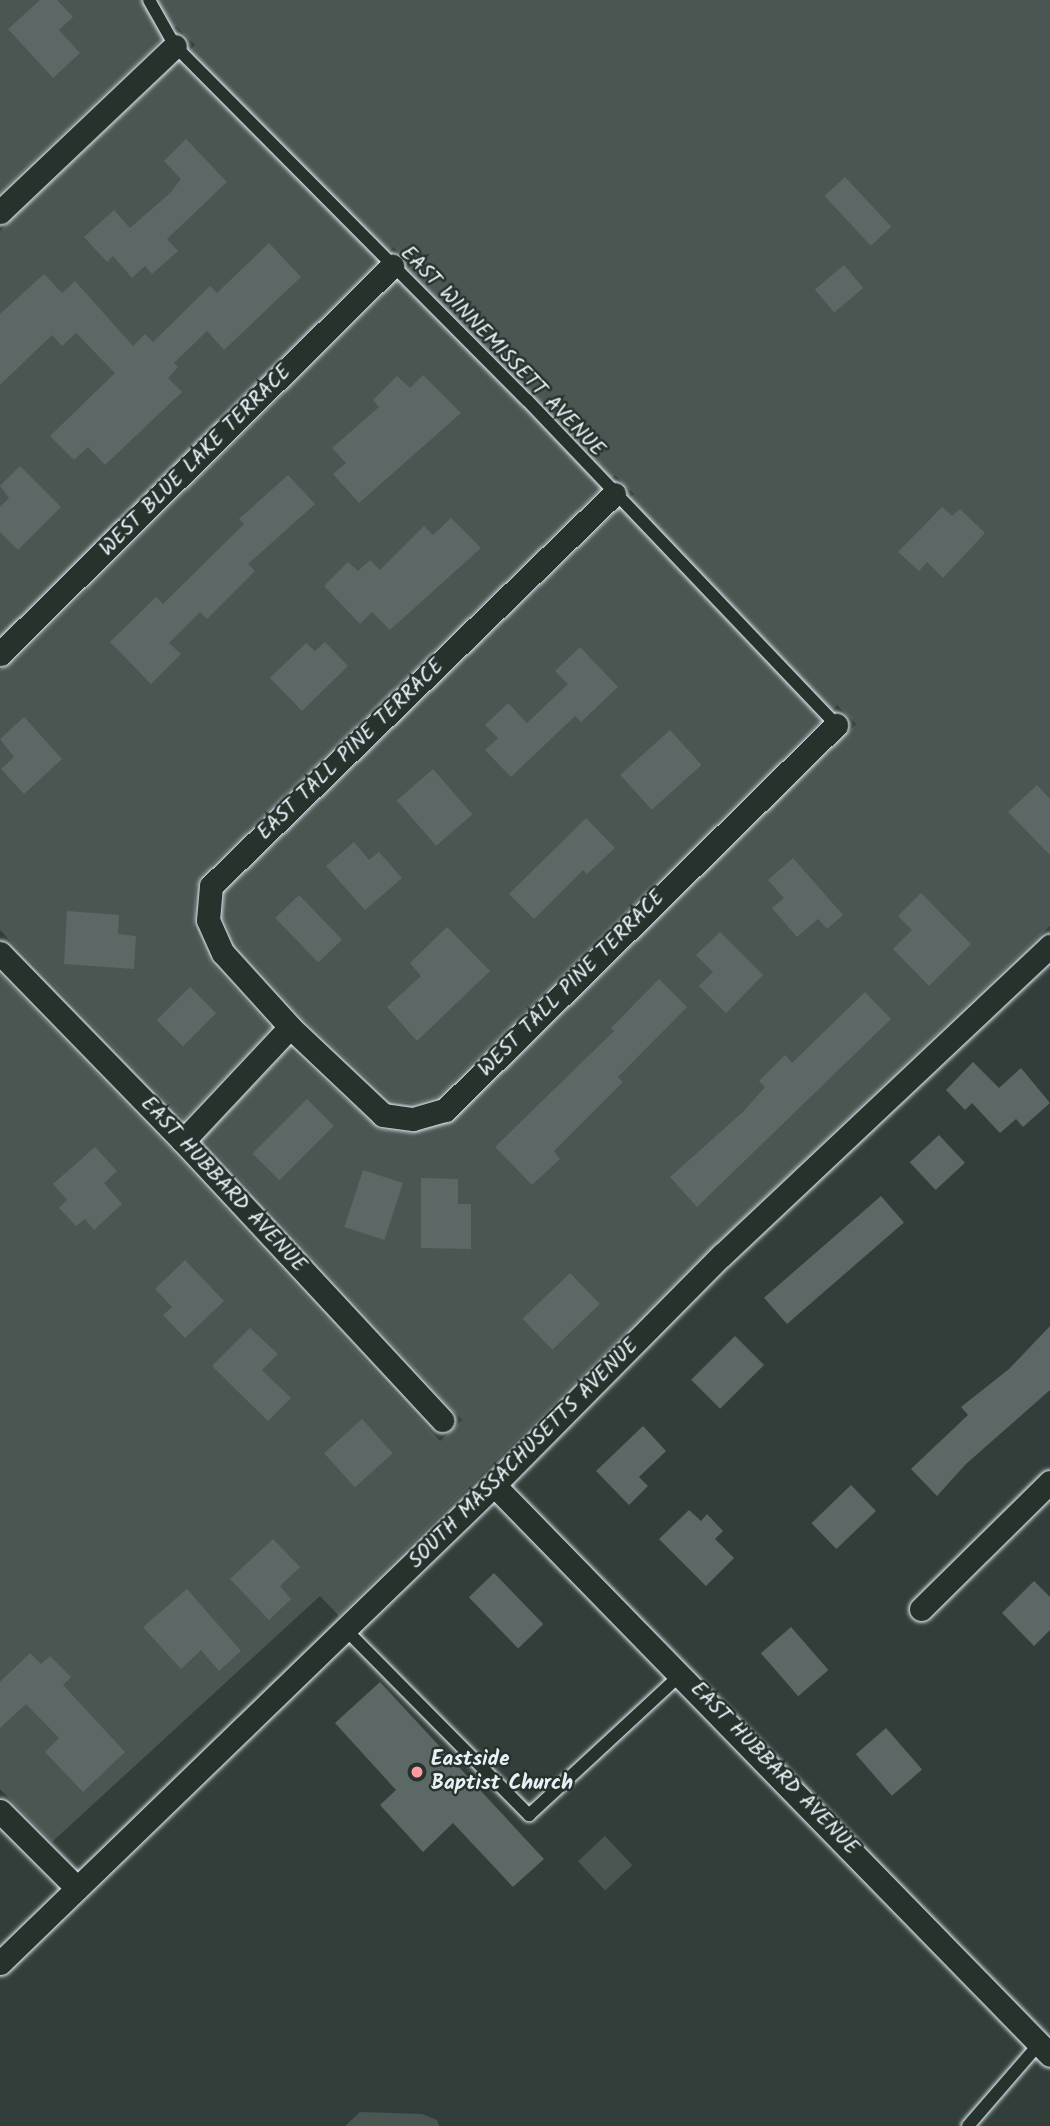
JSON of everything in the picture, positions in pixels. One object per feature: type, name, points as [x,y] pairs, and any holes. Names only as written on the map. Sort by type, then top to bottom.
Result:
[{"type":"street","points":[[0,212],[175,46]]},
{"type":"street","name":"WEST BLUE LAKE TERRACE","points":[[0,654],[392,267]]},
{"type":"street","name":"EAST TALL PINE TERRACE","points":[[290,1027],[223,953],[208,920],[211,886],[614,494]]},
{"type":"street","name":"WEST TALL PINE TERRACE","points":[[290,1027],[383,1115],[413,1119],[445,1110],[836,725]]},
{"type":"street","name":"SOUTH MASSACHUSETTS AVENUE","points":[[0,1963],[494,1485],[722,1255],[1050,946]]},
{"type":"street","name":"EAST HUBBARD AVENUE","points":[[0,953],[183,1141],[442,1420]]},
{"type":"street","points":[[183,1141],[290,1027]]},
{"type":"street","points":[[921,1609],[1050,1482]]},
{"type":"street","name":"EAST HUBBARD AVENUE","points":[[494,1485],[1044,2049]]},
{"type":"street","points":[[0,1811],[77,1888]]},
{"type":"lane","name":"EAST WINNEMISSETT AVENUE","points":[[149,0],[175,46],[836,725]]},
{"type":"lane","points":[[345,1629],[529,1815],[681,1674]]},
{"type":"lane","points":[[968,2126],[1044,2049]]},
{"type":"shaded area","points":[[0,0],[1050,0],[1050,926],[713,1246],[339,1616],[320,1596],[52,1842],[0,1789],[0,974],[172,1151],[440,1441],[462,1420],[203,1139],[289,1048],[379,1129],[410,1133],[454,1119],[856,724],[837,705],[438,1097],[414,1104],[391,1101],[301,1017],[236,944],[222,916],[225,891],[634,494],[615,475],[201,876],[196,887],[194,928],[212,964],[271,1028],[184,1120],[0,930],[0,670],[17,659],[412,265],[393,247],[0,637],[0,231],[195,45],[176,26],[0,193]]},
{"type":"shaded area","points":[[605,1836],[632,1865],[605,1890],[578,1861]]},
{"type":"shaded area","points":[[360,2112],[422,2114],[437,2120],[439,2126],[345,2126]]},
{"type":"building","points":[[40,0],[57,0],[73,17],[59,30],[80,53],[53,78],[8,29]]},
{"type":"building","points":[[186,139],[227,182],[167,239],[178,251],[152,274],[145,266],[132,278],[113,256],[107,262],[84,237],[114,210],[130,228],[170,193],[181,179],[164,161]]},
{"type":"building","points":[[845,177],[891,227],[871,246],[825,196]]},
{"type":"building","points":[[269,243],[301,277],[224,350],[207,331],[174,363],[178,367],[168,378],[182,392],[105,465],[88,447],[74,460],[50,436],[115,373],[76,333],[62,346],[52,335],[0,385],[0,314],[44,274],[62,293],[75,281],[133,346],[145,334],[153,342],[210,286],[217,293]]},
{"type":"building","points":[[844,265],[863,288],[834,312],[815,289]]},
{"type":"building","points":[[423,375],[461,413],[359,503],[333,474],[346,463],[332,448],[379,407],[373,400],[397,376],[410,388]]},
{"type":"building","points":[[20,466],[61,507],[18,550],[0,532],[0,507],[9,498],[0,486]]},
{"type":"building","points":[[288,475],[315,504],[248,564],[255,571],[207,619],[200,612],[169,643],[181,654],[151,684],[110,642],[156,597],[163,604],[244,524],[239,519]]},
{"type":"building","points":[[942,507],[952,516],[960,509],[985,533],[943,578],[927,562],[919,571],[898,552]]},
{"type":"building","points":[[451,518],[481,548],[390,630],[372,612],[360,624],[324,586],[348,562],[358,571],[370,560],[380,570],[424,526],[433,535]]},
{"type":"building","points":[[325,642],[348,666],[302,711],[270,678],[306,643],[315,651]]},
{"type":"building","points":[[580,647],[618,687],[581,722],[575,716],[511,777],[485,750],[498,738],[485,725],[508,703],[527,723],[568,684],[555,671]]},
{"type":"building","points":[[24,717],[62,759],[24,794],[1,769],[14,757],[0,739]]},
{"type":"building","points":[[670,730],[701,765],[652,810],[620,775]]},
{"type":"building","points":[[433,769],[472,814],[436,846],[397,800]]},
{"type":"building","points":[[1037,785],[1050,799],[1050,855],[1008,812]]},
{"type":"building","points":[[586,818],[615,848],[587,874],[583,870],[534,919],[509,894]]},
{"type":"building","points":[[354,842],[369,860],[379,852],[402,878],[365,910],[326,866]]},
{"type":"building","points":[[793,858],[843,915],[827,929],[818,919],[797,937],[772,908],[784,898],[768,880]]},
{"type":"building","points":[[921,893],[971,944],[929,986],[893,949],[912,930],[898,916]]},
{"type":"building","points":[[299,895],[342,940],[318,963],[275,918]]},
{"type":"building","points":[[67,911],[119,915],[118,934],[136,936],[134,969],[64,964]]},
{"type":"building","points":[[447,927],[490,971],[417,1041],[387,1007],[421,976],[410,963]]},
{"type":"building","points":[[720,932],[763,975],[726,1013],[699,986],[713,972],[696,955]]},
{"type":"building","points":[[659,979],[687,1007],[618,1077],[623,1082],[554,1151],[560,1159],[532,1185],[495,1147],[614,1031],[611,1028]]},
{"type":"building","points":[[190,987],[216,1013],[183,1046],[157,1020]]},
{"type":"building","points":[[865,992],[891,1019],[697,1207],[670,1177],[744,1111],[765,1087],[759,1081],[785,1055],[792,1063]]},
{"type":"building","points":[[973,1062],[999,1088],[1021,1068],[1050,1103],[1023,1127],[1016,1119],[1000,1133],[972,1103],[965,1110],[946,1090]]},
{"type":"building","points":[[307,1099],[334,1126],[279,1180],[253,1153]]},
{"type":"building","points":[[939,1135],[965,1163],[936,1190],[910,1162]]},
{"type":"building","points":[[95,1147],[117,1171],[104,1183],[122,1204],[94,1230],[85,1219],[76,1226],[59,1208],[67,1200],[53,1184]]},
{"type":"building","points":[[363,1170],[403,1183],[384,1240],[344,1227]]},
{"type":"building","points":[[421,1178],[458,1179],[458,1204],[471,1204],[471,1249],[421,1248]]},
{"type":"building","points":[[881,1196],[904,1222],[787,1324],[764,1298]]},
{"type":"building","points":[[185,1260],[224,1301],[185,1338],[163,1315],[172,1307],[155,1289]]},
{"type":"building","points":[[570,1273],[600,1304],[552,1350],[523,1319]]},
{"type":"building","points":[[1050,1326],[1050,1390],[966,1464],[937,1496],[911,1469],[968,1415],[961,1407],[1009,1369]]},
{"type":"building","points":[[250,1328],[278,1354],[262,1370],[291,1398],[268,1421],[212,1366]]},
{"type":"building","points":[[735,1336],[764,1365],[720,1409],[691,1380]]},
{"type":"building","points":[[362,1419],[393,1453],[355,1487],[324,1453]]},
{"type":"building","points":[[643,1426],[666,1451],[639,1477],[648,1486],[629,1505],[596,1471]]},
{"type":"building","points":[[851,1485],[876,1511],[836,1549],[811,1523]]},
{"type":"building","points":[[689,1510],[701,1521],[707,1514],[723,1531],[715,1539],[734,1558],[706,1586],[659,1539]]},
{"type":"building","points":[[273,1539],[300,1567],[280,1586],[291,1599],[269,1620],[230,1579]]},
{"type":"building","points":[[494,1573],[543,1624],[518,1648],[469,1597]]},
{"type":"building","points":[[1034,1581],[1050,1597],[1050,1630],[1034,1646],[1002,1613]]},
{"type":"building","points":[[187,1589],[241,1651],[219,1671],[201,1650],[181,1669],[143,1627]]},
{"type":"building","points":[[791,1627],[828,1670],[798,1696],[761,1653]]},
{"type":"building","points":[[30,1653],[41,1664],[50,1656],[71,1677],[63,1685],[125,1752],[83,1792],[45,1752],[59,1738],[26,1704],[0,1728],[0,1682]]},
{"type":"building","points":[[380,1682],[544,1859],[513,1887],[453,1823],[423,1852],[380,1805],[396,1790],[335,1723]]},
{"type":"building","points":[[886,1728],[922,1770],[892,1796],[856,1754]]},
{"type":"place","name":"Eastside Baptist Church","points":[[417,1772]]}]
